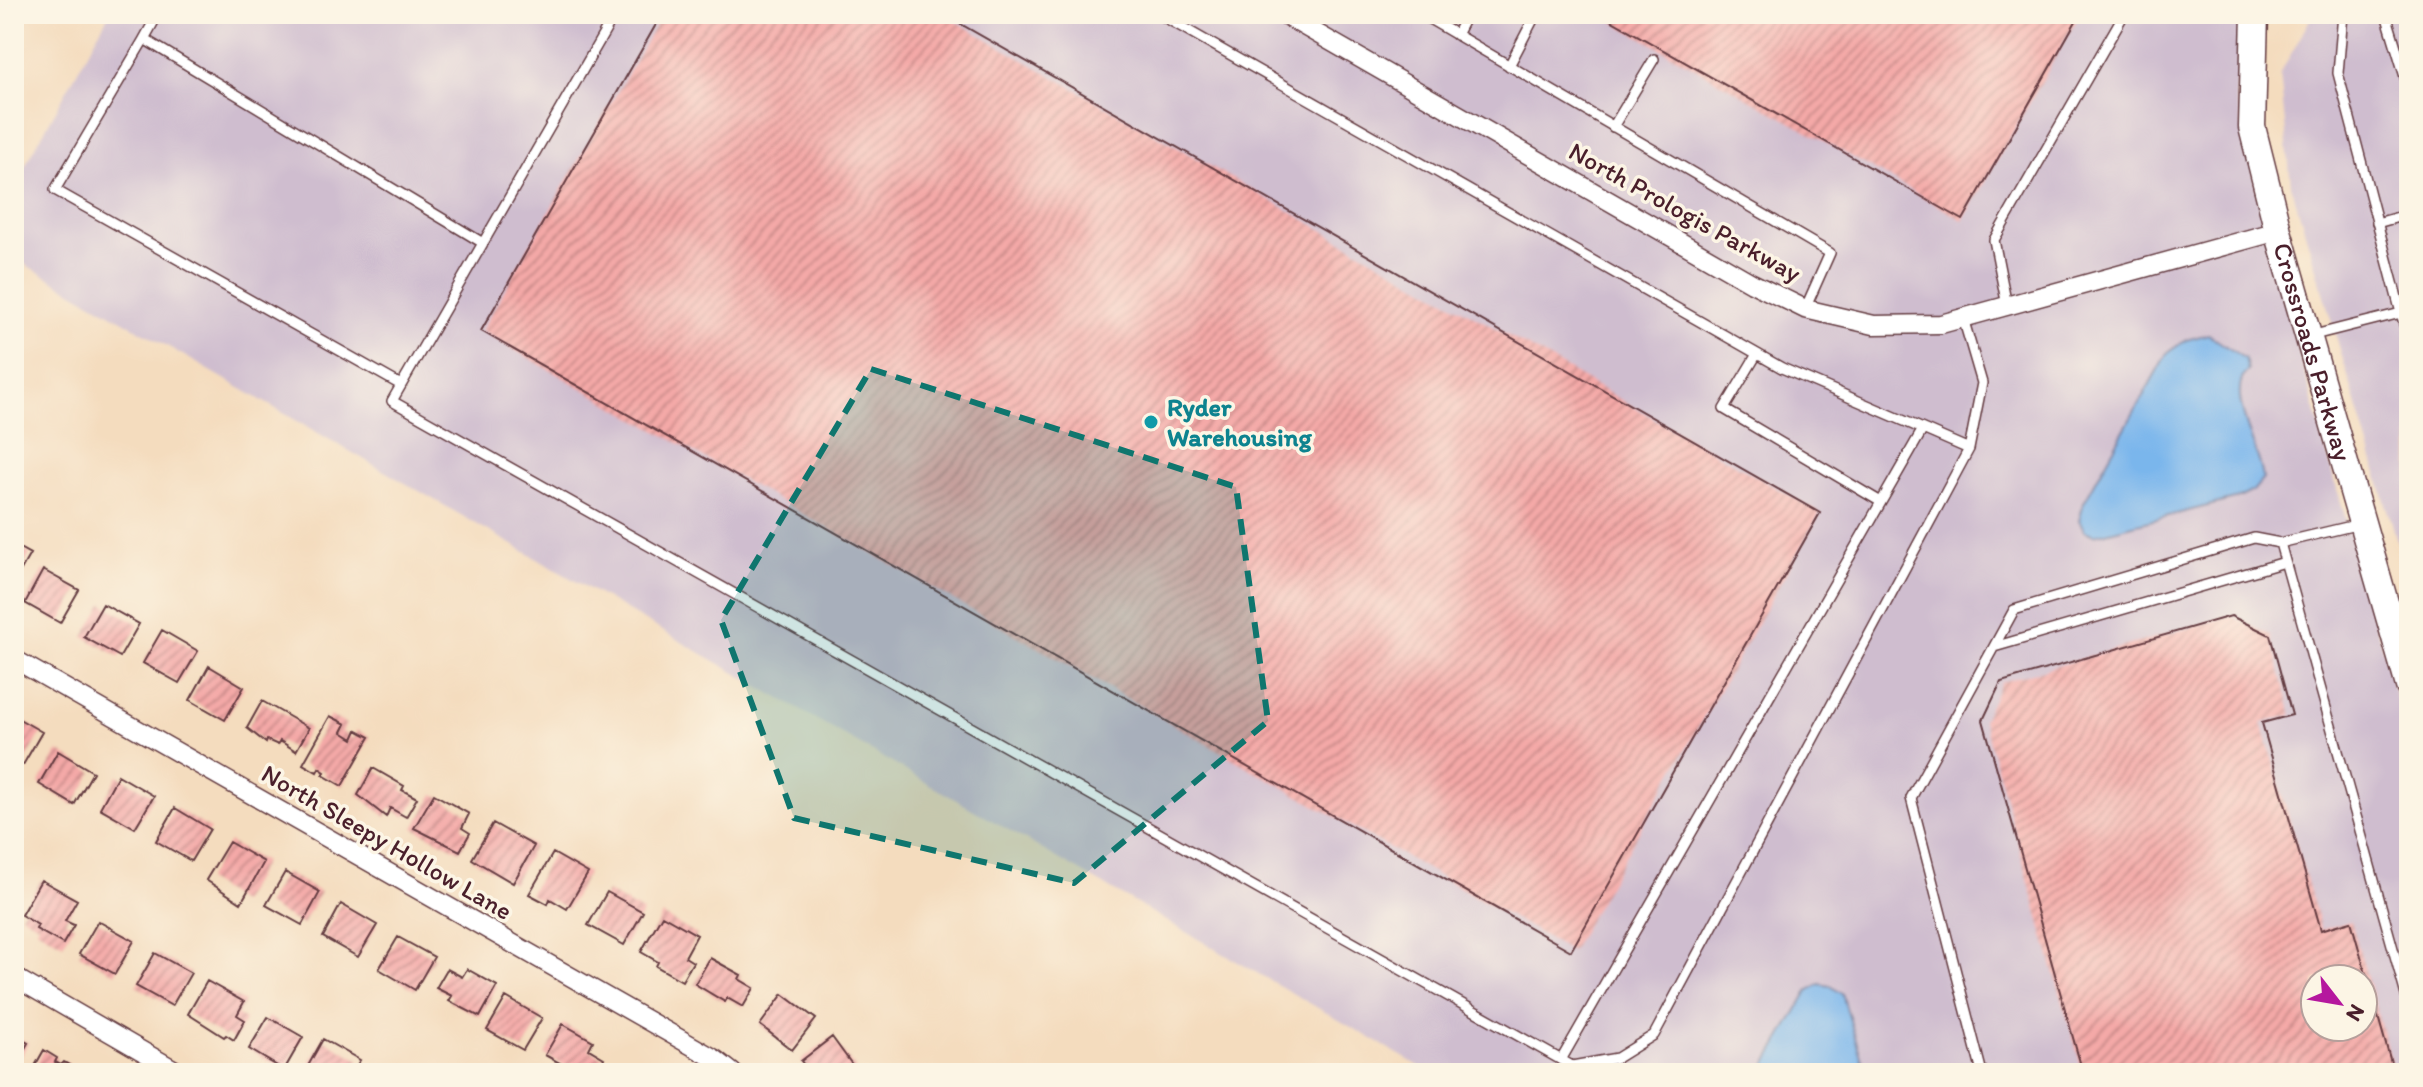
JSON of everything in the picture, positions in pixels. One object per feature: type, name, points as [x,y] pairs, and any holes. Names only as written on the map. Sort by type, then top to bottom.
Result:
[{"type":"street","name":"North Prologis Parkway","points":[[1283,14],[1752,283],[1805,309],[1874,325],[1941,324],[2278,231]]},
{"type":"street","name":"Crossroads Parkway","points":[[2255,14],[2252,127],[2278,231],[2409,686]]},
{"type":"street","name":"North Sleepy Hollow Lane","points":[[14,659],[688,1043],[733,1073]]},
{"type":"street","points":[[14,977],[180,1073]]},
{"type":"lane","points":[[158,14],[55,190],[401,385]]},
{"type":"lane","points":[[615,14],[392,401],[1572,1066],[1617,1058],[1654,1035],[1969,449],[1982,383],[1963,318]]},
{"type":"lane","points":[[1159,14],[1757,354],[1969,449]]},
{"type":"lane","points":[[1178,25],[1183,14]]},
{"type":"lane","points":[[1421,14],[1830,253],[1805,309]]},
{"type":"lane","points":[[1456,35],[1467,14]]},
{"type":"lane","points":[[1509,66],[1536,14]]},
{"type":"lane","points":[[2007,306],[1994,240],[2124,14]]},
{"type":"lane","points":[[2343,14],[2338,73],[2409,341]]},
{"type":"lane","points":[[2386,14],[2409,90]]},
{"type":"lane","points":[[144,39],[483,243]]},
{"type":"lane","points":[[1613,127],[1654,59]]},
{"type":"lane","points":[[2377,223],[2409,214]]},
{"type":"lane","points":[[2310,336],[2401,313]]},
{"type":"lane","points":[[1757,354],[1724,409],[1881,502]]},
{"type":"lane","points":[[1561,1060],[1923,429]]},
{"type":"lane","points":[[1982,1073],[1911,798],[2014,610],[2254,538],[2280,543],[2363,523]]},
{"type":"lane","points":[[2280,543],[2409,1006]]},
{"type":"lane","points":[[1994,647],[2285,562]]},
{"type":"highlighted area","points":[[871,369],[1236,487],[1268,721],[1074,883],[794,818],[721,620]]},
{"type":"shaded area","points":[[109,14],[2241,14],[2236,97],[2274,266],[2409,742],[2409,1073],[1431,1073],[14,258],[14,186]]},
{"type":"shaded area","points":[[2313,14],[2409,14],[2409,581],[2291,185],[2280,74]]},
{"type":"water","points":[[2208,334],[2245,359],[2248,370],[2242,380],[2241,407],[2263,479],[2253,491],[2239,498],[2094,535],[2085,531],[2079,520],[2084,502],[2167,353],[2186,340]]},
{"type":"water","points":[[1819,984],[1831,986],[1842,994],[1866,1073],[1761,1073],[1808,991]]},
{"type":"building","name":"Ryder Warehousing","points":[[662,14],[943,14],[1820,513],[1571,951],[481,331]]},
{"type":"building","points":[[1600,14],[2080,14],[1963,220]]},
{"type":"building","points":[[14,545],[30,554],[14,582]]},
{"type":"building","points":[[43,570],[79,590],[60,623],[25,603]]},
{"type":"building","points":[[103,604],[139,624],[120,657],[84,637]]},
{"type":"building","points":[[2231,616],[2270,635],[2292,715],[2262,723],[2321,930],[2351,921],[2363,963],[2299,963],[2299,1043],[2379,1043],[2379,1020],[2394,1073],[2083,1073],[1983,720],[2001,682]]},
{"type":"building","points":[[162,630],[198,651],[179,683],[143,663]]},
{"type":"building","points":[[209,666],[244,687],[225,720],[190,700]]},
{"type":"building","points":[[262,701],[309,728],[296,751],[280,741],[278,745],[267,740],[266,743],[247,728]]},
{"type":"building","points":[[14,716],[42,732],[23,765],[14,760]]},
{"type":"building","points":[[330,716],[346,724],[342,732],[353,739],[357,730],[370,737],[342,786],[323,775],[325,772],[319,768],[317,772],[303,764]]},
{"type":"building","points":[[58,751],[93,772],[74,805],[39,784]]},
{"type":"building","points":[[373,768],[404,786],[402,790],[417,798],[406,817],[390,808],[386,817],[358,795]]},
{"type":"building","points":[[118,775],[154,796],[135,828],[100,808]]},
{"type":"building","points":[[434,794],[469,814],[462,828],[470,833],[460,851],[414,828]]},
{"type":"building","points":[[175,808],[210,829],[191,861],[156,841]]},
{"type":"building","points":[[493,823],[534,846],[513,883],[472,859]]},
{"type":"building","points":[[229,842],[264,862],[241,903],[206,880]]},
{"type":"building","points":[[553,853],[588,873],[567,909],[550,899],[548,904],[529,894]]},
{"type":"building","points":[[285,872],[320,892],[302,925],[266,905]]},
{"type":"building","points":[[41,880],[77,900],[65,921],[74,925],[63,944],[36,929],[38,925],[21,915]]},
{"type":"building","points":[[607,892],[643,912],[624,945],[588,925]]},
{"type":"building","points":[[341,904],[377,925],[358,957],[323,937]]},
{"type":"building","points":[[662,915],[697,935],[685,957],[693,962],[682,981],[656,966],[658,962],[641,952]]},
{"type":"building","points":[[98,921],[134,941],[115,974],[79,954]]},
{"type":"building","points":[[398,937],[434,957],[415,990],[379,969]]},
{"type":"building","points":[[155,953],[191,973],[172,1006],[136,986]]},
{"type":"building","points":[[710,958],[741,975],[739,979],[754,988],[743,1007],[727,998],[725,1002],[695,984]]},
{"type":"building","points":[[447,969],[462,977],[467,969],[497,986],[480,1017],[449,1001],[452,996],[436,988]]},
{"type":"building","points":[[207,981],[244,1002],[237,1015],[245,1020],[234,1040],[188,1014]]},
{"type":"building","points":[[783,994],[816,1019],[792,1050],[760,1025]]},
{"type":"building","points":[[506,997],[542,1018],[523,1050],[487,1030]]},
{"type":"building","points":[[268,1017],[303,1037],[284,1070],[249,1049]]},
{"type":"building","points":[[563,1024],[593,1041],[589,1049],[604,1058],[596,1073],[578,1068],[576,1072],[545,1055]]},
{"type":"building","points":[[14,1035],[28,1043],[14,1068]]},
{"type":"building","points":[[832,1037],[856,1070],[852,1073],[810,1073],[801,1061]]},
{"type":"building","points":[[323,1039],[360,1060],[352,1073],[304,1073]]},
{"type":"building","points":[[44,1050],[57,1058],[55,1062],[61,1065],[64,1062],[83,1073],[31,1073]]},
{"type":"place","name":"Ryder Warehousing","points":[[1151,422]]}]
